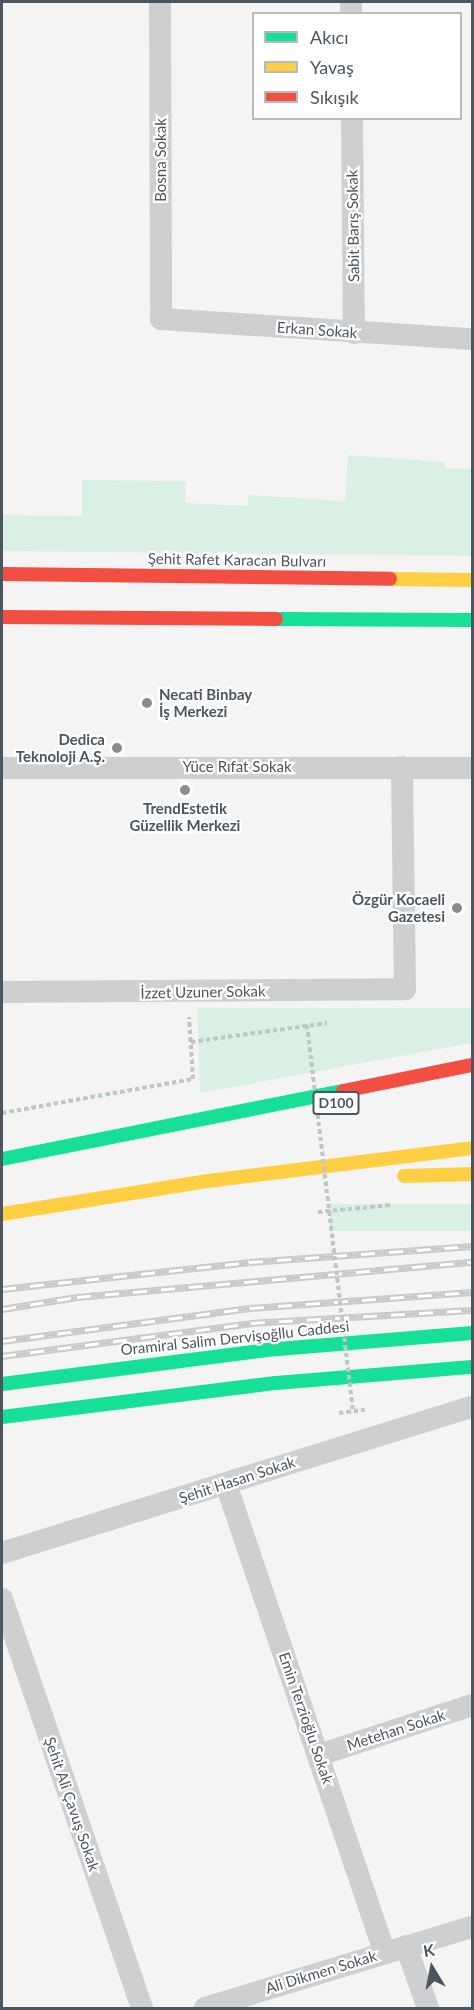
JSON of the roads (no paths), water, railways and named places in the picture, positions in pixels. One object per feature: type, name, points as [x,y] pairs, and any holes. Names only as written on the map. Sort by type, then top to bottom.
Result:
[{"type":"main road","name":"Şehit Rafet Karacan Bulvarı","points":[[2,574],[472,580]]},
{"type":"main road","points":[[2,617],[472,620]]},
{"type":"main road","points":[[199,1120],[472,1065]]},
{"type":"main road","name":"D100","points":[[2,1159],[199,1120],[401,1095]]},
{"type":"main road","points":[[2,1214],[208,1181],[472,1148]]},
{"type":"main road","points":[[392,1176],[472,1174]]},
{"type":"main road","points":[[208,1181],[369,1177]]},
{"type":"main road","name":"Oramiral Salim Dervişoğllu Caddesi","points":[[2,1384],[266,1350],[472,1333]]},
{"type":"main road","points":[[2,1417],[276,1383],[472,1367]]},
{"type":"street","name":"Bosna Sokak","points":[[160,2],[161,319]]},
{"type":"street","name":"Sabit Barış Sokak","points":[[352,120],[354,333]]},
{"type":"street","name":"Erkan Sokak","points":[[161,319],[472,339]]},
{"type":"street","name":"İzzet Uzuner Sokak","points":[[2,992],[187,993],[405,989],[402,767]]},
{"type":"street","name":"Yüce Rıfat Sokak","points":[[2,768],[472,768]]},
{"type":"street","name":"Şehit Hasan Sokak","points":[[2,1553],[472,1407]]},
{"type":"street","name":"Emin Terzioğlu Sokak","points":[[226,1484],[384,1952]]},
{"type":"street","name":"Şehit Ali Çavuş Sokak","points":[[2,1599],[142,2008]]},
{"type":"street","name":"Metehan Sokak","points":[[319,1755],[472,1706]]},
{"type":"street","name":"Ali Dikmen Sokak","points":[[205,2008],[472,1927]]},
{"type":"street","points":[[406,1946],[428,2008]]},
{"type":"railway","points":[[2,1289],[249,1262],[472,1246]]},
{"type":"railway","points":[[2,1309],[77,1297],[472,1262]]},
{"type":"railway","points":[[2,1341],[250,1308],[472,1292]]},
{"type":"railway","points":[[2,1356],[251,1323],[472,1310]]},
{"type":"place","name":"Necati Binbay İş Merkezi","points":[[147,703]]},
{"type":"place","name":"Dedica Teknoloji A.Ş.","points":[[117,748]]},
{"type":"place","name":"TrendEstetik Güzellik Merkezi","points":[[185,790]]},
{"type":"place","name":"Özgür Kocaeli Gazetesi","points":[[457,908]]}]
